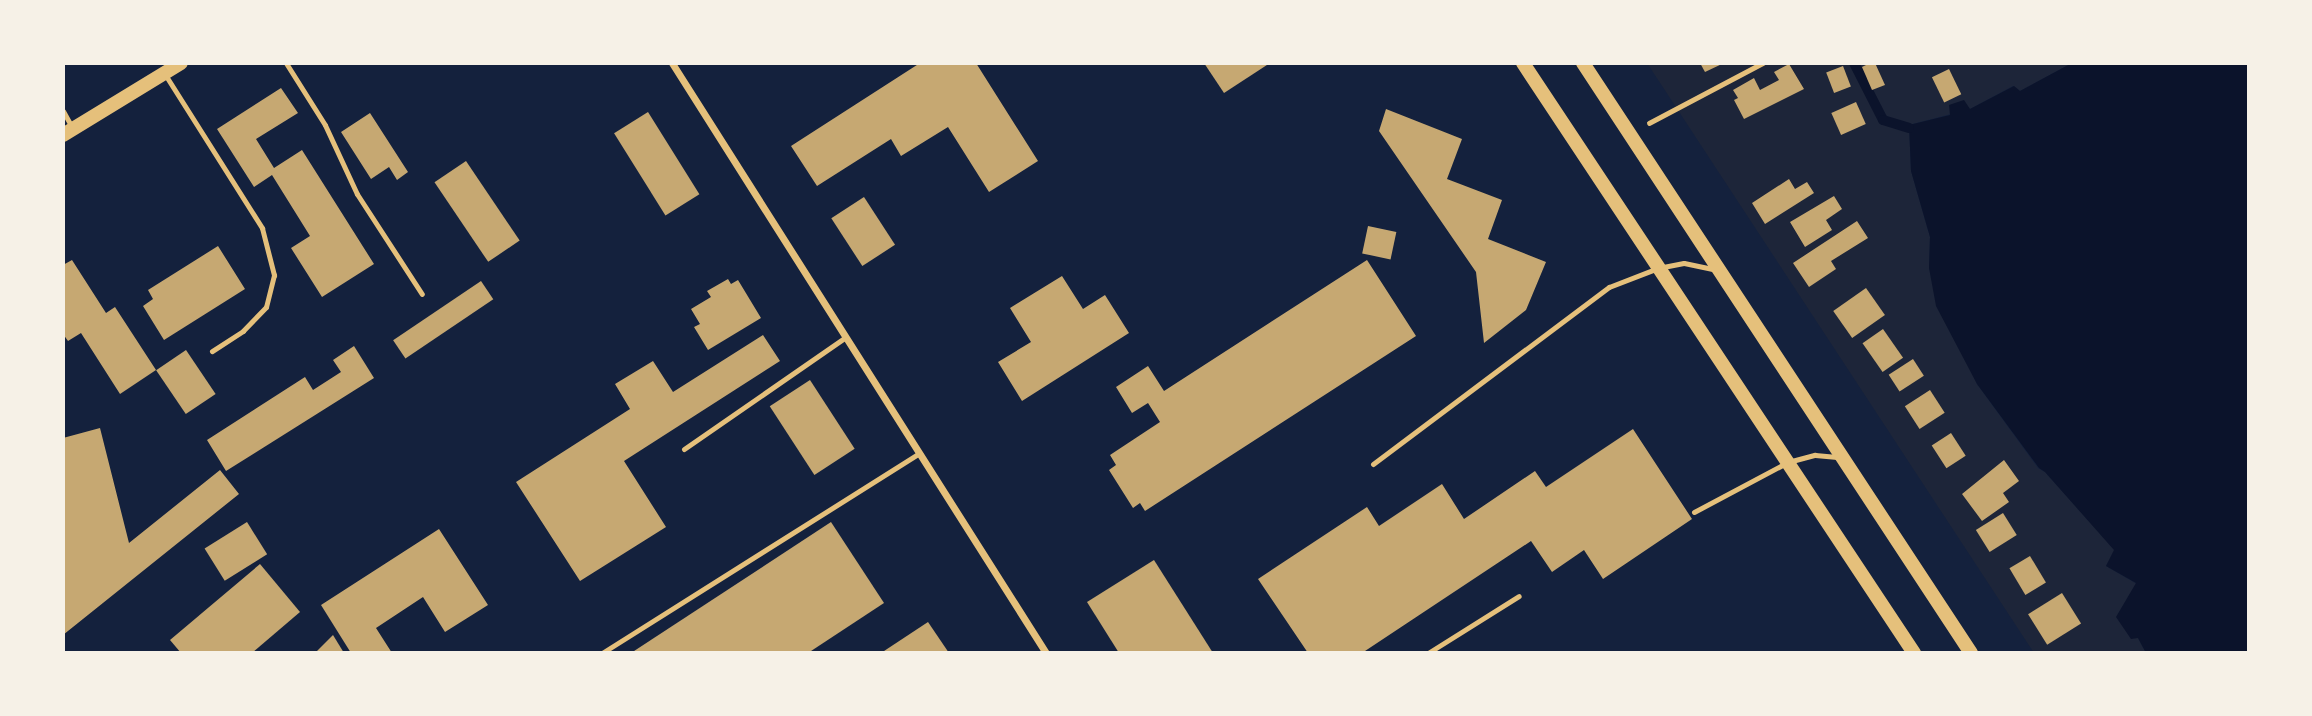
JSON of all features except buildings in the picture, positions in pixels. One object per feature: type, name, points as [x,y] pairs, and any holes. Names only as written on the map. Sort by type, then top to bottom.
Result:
[{"type":"main road","points":[[68,132],[181,63]]},
{"type":"main road","points":[[1523,63],[1914,653]]},
{"type":"main road","points":[[1583,63],[1971,653]]},
{"type":"street","points":[[672,63],[1046,653]]},
{"type":"lane","points":[[286,63],[325,125],[356,194],[422,294]]},
{"type":"lane","points":[[165,73],[262,228],[274,275],[266,307],[243,331],[212,351]]},
{"type":"lane","points":[[63,111],[68,132]]},
{"type":"lane","points":[[1373,464],[1609,287],[1658,268],[1684,263],[1720,271]]},
{"type":"lane","points":[[684,449],[846,337]]},
{"type":"lane","points":[[602,653],[919,453]]},
{"type":"lane","points":[[1694,512],[1788,462],[1815,455],[1843,457]]},
{"type":"lane","points":[[1428,653],[1519,596]]},
{"type":"path","points":[[1629,133],[1763,63]]},
{"type":"shaded area","points":[[1647,63],[2072,63],[2020,91],[2013,86],[1970,109],[1909,125],[1911,171],[1930,237],[1929,268],[1977,384],[2038,468],[2045,472],[2115,550],[2106,566],[2137,584],[2138,638],[2146,653],[2034,653]]},
{"type":"shaded area","points":[[2072,63],[2249,63],[2249,653],[2146,653],[2138,638],[2131,639],[2116,617],[2136,583],[2106,566],[2114,550],[2039,468],[1977,384],[1936,306],[1929,268],[1930,237],[1911,171],[1909,125],[1950,115],[1949,105],[1964,100],[1970,109],[2014,86],[2020,91]]},
{"type":"waterway","points":[[1854,63],[1883,120],[1909,128]]}]
